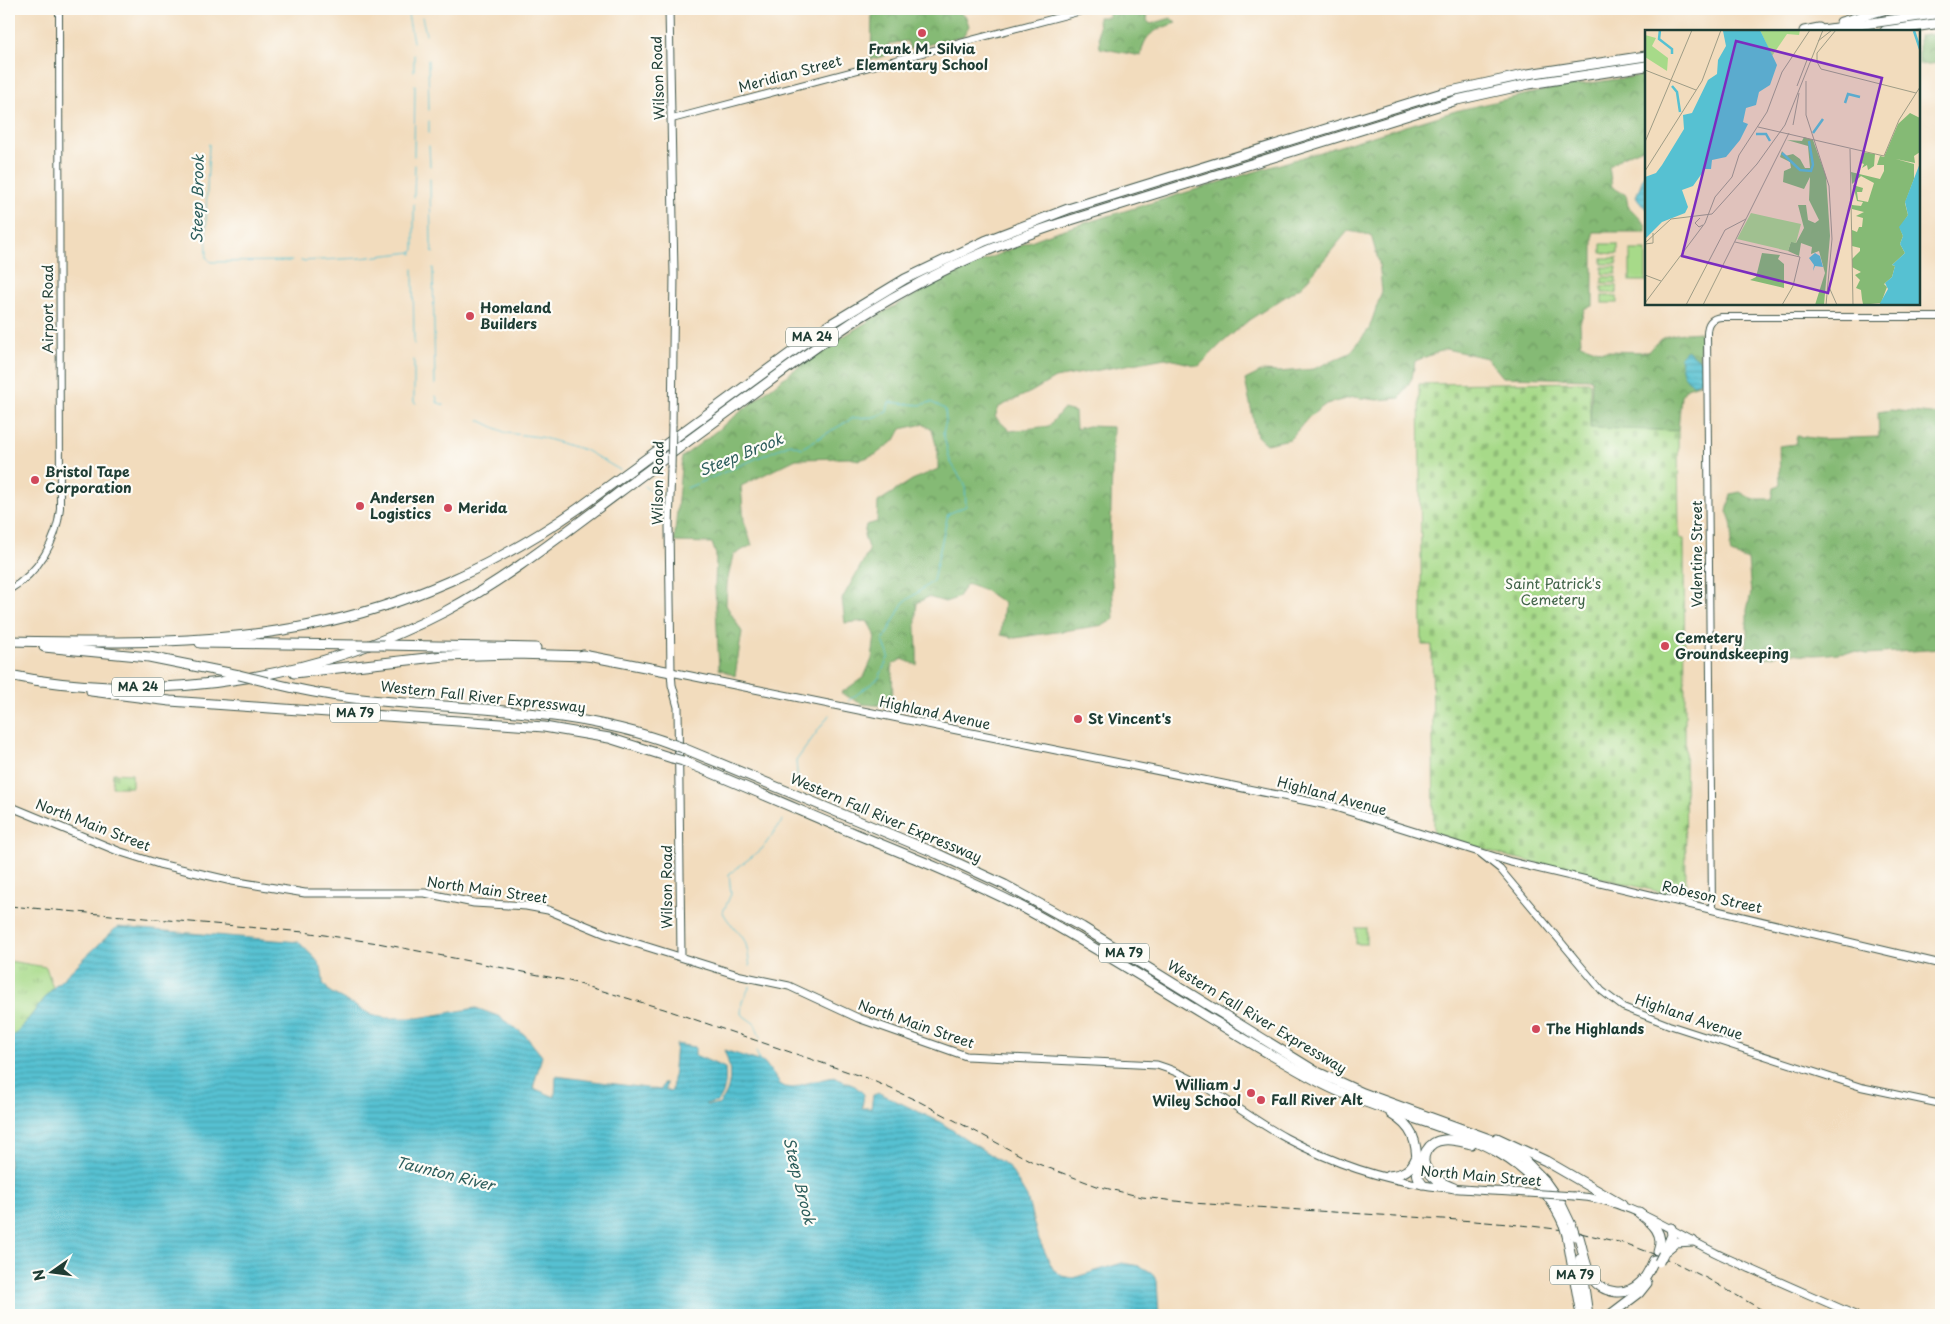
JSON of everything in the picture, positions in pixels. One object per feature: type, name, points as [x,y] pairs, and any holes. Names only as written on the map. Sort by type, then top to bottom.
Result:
[{"type":"highway","points":[[1808,30],[1887,9]]},
{"type":"highway","points":[[1822,30],[1941,13]]},
{"type":"highway","points":[[1892,30],[1941,23]]},
{"type":"highway","name":"MA 24","points":[[9,642],[122,642],[247,635],[312,625],[383,606],[424,592],[465,574],[517,547],[567,517],[805,342],[854,309],[938,262],[1026,224],[1096,200],[1442,93],[1514,76],[1645,56]]},
{"type":"highway","name":"MA 24","points":[[9,675],[79,686],[138,688],[190,685],[299,667],[360,648],[421,623],[474,595],[536,554],[831,337],[900,294],[979,255],[1033,232],[1075,218],[1443,104],[1537,82],[1645,66]]},
{"type":"highway","name":"Western Fall River Expressway","points":[[9,642],[139,655],[190,664],[240,677],[309,691],[353,698],[565,717],[623,729],[683,748],[938,854],[998,882],[1082,927],[1322,1075],[1363,1093],[1486,1137],[1517,1155],[1544,1180],[1562,1204],[1572,1231],[1588,1315]]},
{"type":"highway","points":[[122,642],[523,648],[552,650],[671,672]]},
{"type":"highway","points":[[240,677],[444,656],[514,654],[588,656]]},
{"type":"highway","name":"Western Fall River Expressway","points":[[35,680],[155,700],[552,727],[609,738],[683,762],[984,888],[1068,934],[1335,1090],[1478,1142],[1516,1164],[1543,1189],[1572,1231],[1581,1315]]},
{"type":"highway","points":[[1362,1100],[1390,1114],[1404,1124],[1413,1136],[1417,1152],[1418,1177],[1422,1184]]},
{"type":"highway","points":[[1453,1125],[1514,1144],[1594,1187],[1622,1205]]},
{"type":"highway","points":[[1422,1184],[1426,1151],[1431,1144],[1447,1140],[1473,1145],[1516,1164]]},
{"type":"highway","points":[[1388,1176],[1400,1174],[1409,1169],[1414,1164],[1417,1152]]},
{"type":"highway","points":[[1424,1160],[1426,1169],[1432,1176],[1454,1188]]},
{"type":"highway","points":[[1640,1213],[1659,1232],[1661,1242],[1660,1256]]},
{"type":"highway","points":[[1610,1315],[1643,1288],[1672,1236],[1671,1228]]},
{"type":"highway","points":[[1572,1231],[1591,1277],[1599,1286],[1609,1291],[1623,1292],[1637,1286],[1660,1256],[1676,1242],[1693,1241]]},
{"type":"main road","name":"Wilson Road","points":[[669,9],[674,338],[669,526],[671,672],[672,685],[678,707],[681,956]]},
{"type":"main road","name":"Highland Avenue","points":[[671,672],[1331,806],[1478,852]]},
{"type":"main road","name":"North Main Street","points":[[9,806],[118,851],[232,881],[305,893],[425,893],[474,902],[536,908],[561,914],[606,934],[741,976],[789,986],[858,1018],[966,1056],[1010,1060],[1145,1063],[1163,1067],[1184,1076],[1304,1147],[1345,1163],[1422,1184],[1574,1196],[1599,1199],[1622,1205],[1671,1228],[1693,1241],[1854,1315]]},
{"type":"main road","name":"Robeson Street","points":[[1478,852],[1511,862],[1941,964]]},
{"type":"street","name":"Airport Road","points":[[9,590],[30,574],[47,551],[57,528],[60,508],[59,9]]},
{"type":"street","name":"Meridian Street","points":[[672,119],[1089,9]]},
{"type":"street","name":"Valentine Street","points":[[1712,910],[1708,324],[1712,319],[1721,317],[1941,318]]},
{"type":"street","name":"Highland Avenue","points":[[1478,852],[1500,869],[1602,991],[1623,1007],[1678,1028],[1861,1087],[1941,1104]]},
{"type":"green space","name":"Frank M. Silvia Elementary School","points":[[872,9],[955,9],[966,17],[969,26],[963,36],[910,49],[907,41],[888,44],[887,55],[871,60]]},
{"type":"green space","points":[[1109,9],[1148,10],[1147,21],[1151,24],[1171,18],[1176,23],[1156,30],[1148,37],[1141,56],[1100,48],[1098,17],[1109,17]]},
{"type":"green space","points":[[1941,33],[1941,63],[1920,65],[1920,36]]},
{"type":"green space","points":[[1645,75],[1645,143],[1643,148],[1622,157],[1609,167],[1612,187],[1626,195],[1628,206],[1645,224],[1645,232],[1593,232],[1593,306],[1585,308],[1580,323],[1581,344],[1601,351],[1648,352],[1665,337],[1700,332],[1699,384],[1687,388],[1681,396],[1678,431],[1590,428],[1592,379],[1503,377],[1487,358],[1446,349],[1415,361],[1412,378],[1400,398],[1377,400],[1354,397],[1326,404],[1309,417],[1290,439],[1266,444],[1257,436],[1245,380],[1263,371],[1279,372],[1314,369],[1350,353],[1369,329],[1382,291],[1379,263],[1371,235],[1348,231],[1302,286],[1249,320],[1199,366],[1165,358],[1055,378],[999,407],[995,417],[1010,431],[1049,426],[1063,409],[1075,412],[1076,429],[1088,426],[1113,427],[1110,547],[1114,619],[1104,625],[1015,638],[1001,635],[1004,603],[986,591],[967,584],[957,598],[945,602],[928,597],[917,603],[917,665],[902,659],[892,665],[893,707],[862,704],[841,693],[864,677],[872,659],[875,634],[867,621],[845,623],[842,599],[869,551],[864,535],[866,525],[877,522],[878,502],[912,480],[938,469],[938,452],[932,430],[923,424],[901,429],[895,440],[875,455],[859,460],[849,458],[796,459],[741,486],[744,521],[752,545],[733,555],[727,583],[726,605],[742,632],[735,676],[719,669],[715,588],[716,555],[712,543],[674,542],[682,457],[821,351],[877,316],[935,284],[1024,243],[1459,110],[1555,88]]},
{"type":"green space","points":[[1601,244],[1618,244],[1618,254],[1601,253]]},
{"type":"green space","points":[[1630,250],[1645,250],[1645,281],[1630,281]]},
{"type":"green space","points":[[1602,258],[1617,258],[1617,264],[1602,264]]},
{"type":"green space","points":[[1602,267],[1617,267],[1616,274],[1602,274]]},
{"type":"green space","points":[[1602,277],[1616,277],[1616,283],[1602,283]]},
{"type":"green space","points":[[1602,286],[1617,286],[1617,293],[1602,293]]},
{"type":"green space","points":[[1602,296],[1617,296],[1617,303],[1602,303]]},
{"type":"green space","name":"Saint Patrick's Cemetery","points":[[1590,382],[1590,428],[1678,431],[1679,538],[1684,539],[1686,898],[1502,855],[1434,833],[1432,645],[1422,645],[1419,384]]},
{"type":"green space","points":[[1891,410],[1941,415],[1941,649],[1867,654],[1847,652],[1821,655],[1782,652],[1768,658],[1752,652],[1747,649],[1747,610],[1751,593],[1748,560],[1731,554],[1732,528],[1727,512],[1731,494],[1740,492],[1752,499],[1772,499],[1774,487],[1780,485],[1779,446],[1795,444],[1797,436],[1821,439],[1879,437],[1878,412]]},
{"type":"green space","points":[[113,773],[132,774],[132,787],[112,787]]},
{"type":"green space","points":[[1356,928],[1366,928],[1366,944],[1356,944]]},
{"type":"green space","points":[[9,961],[46,967],[53,988],[17,1033],[9,1039]]},
{"type":"water","points":[[1645,173],[1645,208],[1636,197]]},
{"type":"water","points":[[1687,350],[1701,361],[1702,380],[1694,384],[1687,380],[1682,369],[1680,357]]},
{"type":"water","name":"Taunton River","points":[[117,927],[299,942],[319,964],[323,975],[323,983],[330,992],[372,1015],[384,1018],[418,1018],[476,1008],[498,1016],[525,1035],[542,1056],[533,1088],[555,1097],[556,1076],[661,1090],[663,1083],[666,1083],[665,1090],[672,1091],[676,1044],[695,1047],[695,1055],[725,1068],[725,1086],[721,1098],[718,1102],[706,1105],[718,1105],[729,1086],[729,1064],[724,1050],[765,1063],[780,1084],[785,1087],[794,1088],[833,1077],[855,1086],[864,1094],[862,1108],[871,1108],[873,1095],[879,1093],[940,1122],[1009,1167],[1027,1197],[1037,1235],[1053,1269],[1062,1276],[1073,1278],[1122,1263],[1140,1266],[1151,1272],[1157,1281],[1159,1315],[9,1315],[9,1039],[17,1033],[53,988]]},
{"type":"waterway","points":[[407,9],[413,42]]},
{"type":"waterway","points":[[422,17],[426,34]]},
{"type":"waterway","points":[[414,55],[414,71]]},
{"type":"waterway","points":[[428,60],[429,110]]},
{"type":"waterway","points":[[414,156],[415,85]]},
{"type":"waterway","points":[[429,121],[429,133]]},
{"type":"waterway","name":"Steep Brook","points":[[209,144],[206,213],[207,258],[211,262],[292,261]]},
{"type":"waterway","points":[[429,146],[430,166]]},
{"type":"waterway","points":[[414,197],[415,165]]},
{"type":"waterway","points":[[430,179],[431,243],[433,253]]},
{"type":"waterway","points":[[412,252],[414,250],[414,204]]},
{"type":"waterway","name":"Steep Brook","points":[[301,261],[361,258],[412,252],[412,254]]},
{"type":"waterway","points":[[433,268],[435,385]]},
{"type":"waterway","name":"Steep Brook","points":[[413,269],[414,344]]},
{"type":"waterway","name":"Steep Brook","points":[[414,360],[414,402],[416,403]]},
{"type":"waterway","name":"Steep Brook","points":[[436,396],[438,403]]},
{"type":"waterway","name":"Steep Brook","points":[[437,402],[444,405]]},
{"type":"waterway","name":"Steep Brook","points":[[687,488],[790,444],[802,448],[853,418],[874,417],[887,412],[889,402],[920,405],[931,402],[945,409],[946,421],[943,433],[950,461],[965,485],[966,506],[948,514],[933,581],[903,603],[883,641],[889,656],[879,678],[848,701]]},
{"type":"waterway","name":"Steep Brook","points":[[479,420],[506,433],[540,437],[585,450],[620,470]]},
{"type":"waterway","name":"Steep Brook","points":[[644,486],[655,494]]},
{"type":"waterway","name":"Steep Brook","points":[[798,785],[796,761],[829,715]]},
{"type":"waterway","name":"Steep Brook","points":[[750,966],[745,941],[723,912],[731,894],[729,874],[762,849],[783,820]]},
{"type":"waterway","name":"Steep Brook","points":[[750,986],[742,1002],[741,1014],[755,1024],[760,1038]]},
{"type":"waterway","name":"Steep Brook","points":[[756,1051],[760,1062]]},
{"type":"railway","points":[[9,906],[304,932],[378,943],[569,981],[664,1009],[869,1079],[920,1102],[1033,1162],[1097,1186],[1142,1197],[1192,1203],[1474,1221],[1572,1231],[1627,1244],[1672,1261],[1771,1315]]},
{"type":"place","name":"Frank M. Silvia Elementary School","points":[[922,33]]},
{"type":"place","name":"Homeland Builders","points":[[470,316]]},
{"type":"place","name":"Bristol Tape Corporation","points":[[35,480]]},
{"type":"place","name":"Andersen Logistics","points":[[360,506]]},
{"type":"place","name":"Merida","points":[[448,508]]},
{"type":"place","name":"Cemetery Groundskeeping","points":[[1665,646]]},
{"type":"place","name":"St Vincent's","points":[[1078,719]]},
{"type":"place","name":"The Highlands","points":[[1536,1029]]},
{"type":"place","name":"William J Wiley School","points":[[1251,1093]]},
{"type":"place","name":"Fall River Alt","points":[[1261,1100]]}]
